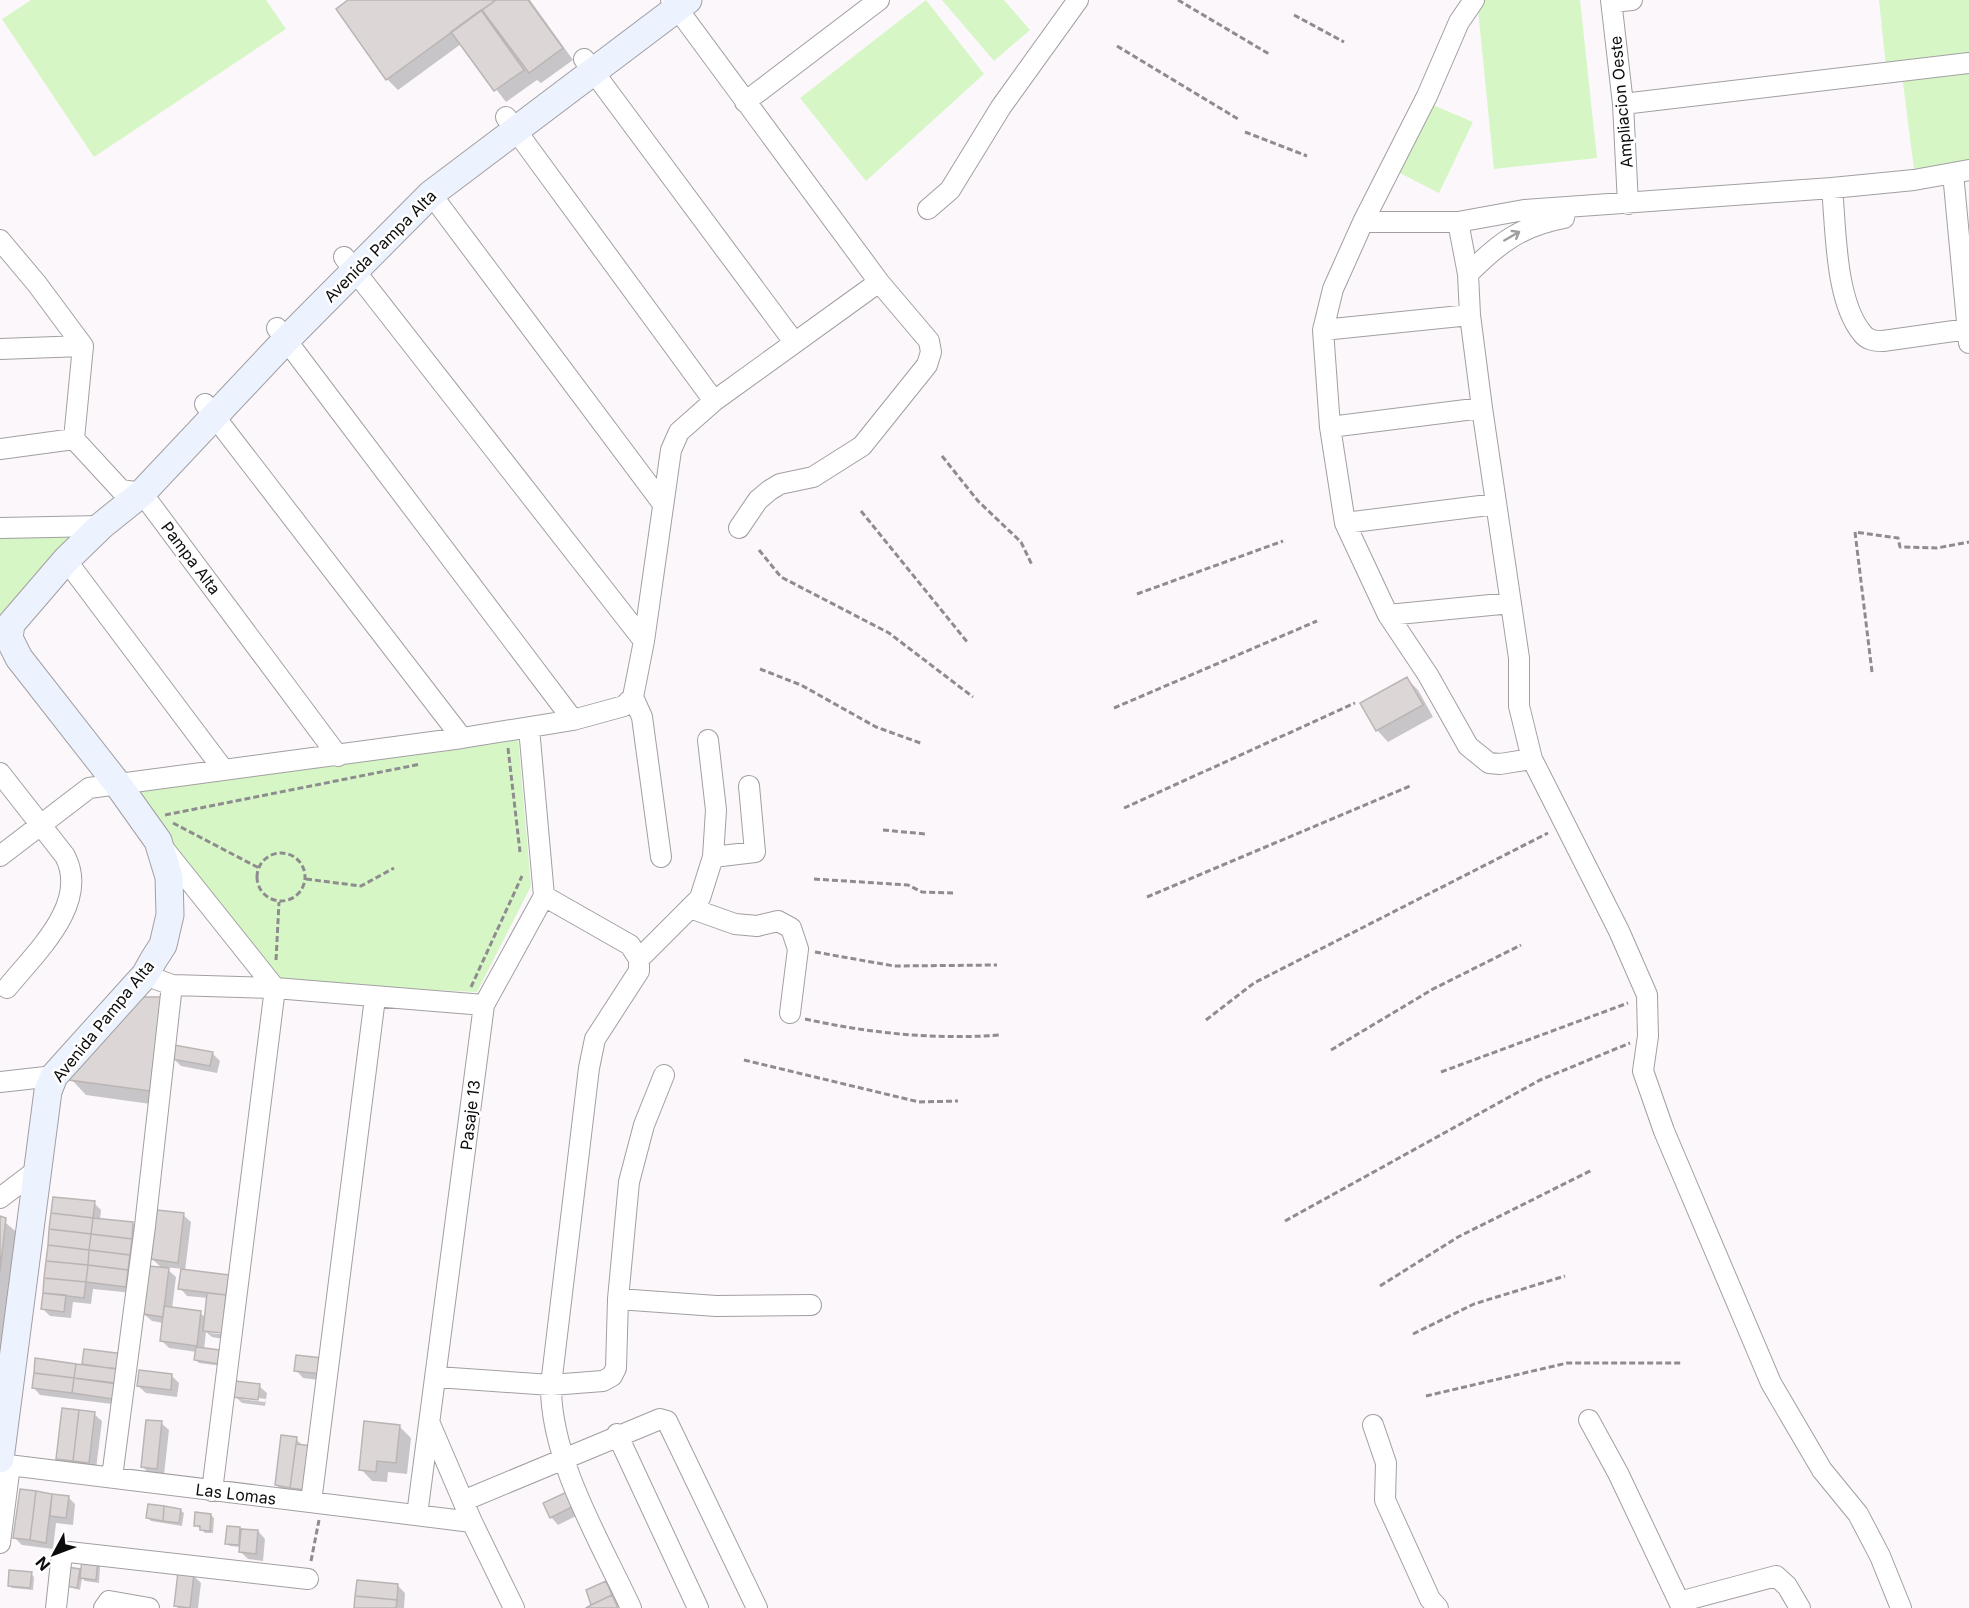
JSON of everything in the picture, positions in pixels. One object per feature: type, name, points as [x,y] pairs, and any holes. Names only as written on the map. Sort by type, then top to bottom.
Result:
[{"type":"street","points":[[745,102],[879,0]]},
{"type":"street","points":[[928,209],[950,190],[1000,107],[1078,0]]},
{"type":"street","points":[[1474,0],[1459,22],[1427,96],[1363,222],[1333,289],[1323,330],[1330,427],[1345,523],[1388,615],[1428,675],[1468,746],[1489,763],[1500,764],[1532,759]]},
{"type":"street","points":[[1611,1],[1632,0]]},
{"type":"street","name":"Ampliacion Oeste","points":[[1611,1],[1623,104],[1629,204]]},
{"type":"street","points":[[675,2],[745,102],[879,282],[929,341],[931,352],[927,365],[862,446],[813,477],[780,484],[770,490],[758,500],[739,528]]},
{"type":"street","name":"Avenida Pampa Alta","points":[[3,1462],[48,1091],[54,1076],[145,975],[163,945],[170,915],[169,877],[158,841],[116,782],[19,658],[5,624],[101,526],[422,183],[511,123],[675,2]]},
{"type":"street","points":[[1623,104],[1969,63]]},
{"type":"street","points":[[588,65],[794,342]]},
{"type":"street","points":[[511,123],[714,400]]},
{"type":"street","name":"Avenida Pampa Alta","points":[[349,263],[511,123]]},
{"type":"street","points":[[1363,222],[1458,222],[1524,210],[1832,188],[1961,172],[1968,336],[1883,341],[1871,340],[1862,334],[1850,311],[1843,286],[1832,188]]},
{"type":"street","points":[[430,194],[663,504]]},
{"type":"street","points":[[1468,274],[1496,247],[1538,223],[1629,204]]},
{"type":"street","points":[[1458,222],[1468,274],[1470,315],[1482,408],[1519,658],[1519,706],[1532,759],[1619,931],[1647,995],[1648,1036],[1643,1071],[1664,1131],[1771,1383],[1822,1470],[1858,1514],[1880,1556],[1901,1608]]},
{"type":"street","points":[[0,240],[37,284],[83,346],[74,439],[0,449]]},
{"type":"street","points":[[349,263],[644,641]]},
{"type":"street","points":[[0,856],[89,788],[116,782],[338,756],[529,728],[613,711],[624,706],[633,697],[644,641],[671,450],[679,432],[714,400],[879,282]]},
{"type":"street","points":[[1323,330],[1470,315]]},
{"type":"street","points":[[282,334],[573,720]]},
{"type":"street","points":[[0,349],[83,346]]},
{"type":"street","points":[[1330,427],[1482,408]]},
{"type":"street","points":[[210,410],[462,738]]},
{"type":"street","name":"Pampa Alta","points":[[74,439],[131,492],[338,756]]},
{"type":"street","points":[[1345,523],[1496,504]]},
{"type":"street","points":[[0,528],[101,526]]},
{"type":"street","points":[[66,560],[223,769]]},
{"type":"street","points":[[1388,615],[1511,603]]},
{"type":"street","points":[[633,697],[642,717],[661,857]]},
{"type":"street","points":[[529,728],[544,896],[630,945],[639,958],[639,971],[595,1039],[589,1068],[550,1385],[550,1409],[562,1459],[631,1608]]},
{"type":"street","points":[[639,958],[700,898],[713,857],[716,810],[708,740]]},
{"type":"street","points":[[0,772],[70,867],[73,883],[70,900],[53,930],[7,988]]},
{"type":"street","points":[[713,857],[755,852],[750,786]]},
{"type":"street","points":[[158,841],[275,988],[212,1491]]},
{"type":"street","name":"Pasaje 13","points":[[417,1515],[437,1377],[484,1005],[544,896]]},
{"type":"street","points":[[690,908],[735,924],[757,926],[772,921],[784,922],[791,928],[798,950],[790,1013]]},
{"type":"street","points":[[145,975],[172,985],[275,988],[375,998],[484,1005]]},
{"type":"street","points":[[112,1477],[145,1226],[172,985]]},
{"type":"street","points":[[317,1503],[375,998]]},
{"type":"street","points":[[437,1377],[550,1385],[603,1381],[612,1376],[616,1368],[618,1299],[629,1182],[644,1125],[664,1075]]},
{"type":"street","points":[[0,1082],[54,1076]]},
{"type":"street","points":[[0,1198],[37,1170]]},
{"type":"street","points":[[618,1299],[716,1306],[812,1305]]},
{"type":"street","points":[[463,1502],[617,1434],[660,1419],[667,1421],[757,1608]]},
{"type":"street","points":[[1589,1420],[1618,1473],[1681,1605],[1776,1576],[1787,1586],[1800,1608]]},
{"type":"street","points":[[430,1424],[472,1522],[514,1608]]},
{"type":"street","points":[[1372,1425],[1386,1463],[1385,1500],[1430,1599],[1438,1608]]},
{"type":"street","points":[[617,1434],[698,1608]]},
{"type":"street","points":[[0,1543],[3,1462]]},
{"type":"street","name":"Las Lomas","points":[[3,1462],[212,1491],[472,1522]]},
{"type":"street","points":[[56,1608],[63,1556],[69,1552],[308,1579]]},
{"type":"street","points":[[104,1608],[109,1601],[149,1608]]},
{"type":"path","points":[[1178,0],[1269,54]]},
{"type":"path","points":[[1294,15],[1344,42]]},
{"type":"path","points":[[1117,46],[1238,119]]},
{"type":"path","points":[[1245,132],[1307,156]]},
{"type":"path","points":[[942,456],[978,501],[1021,542],[1032,565]]},
{"type":"path","points":[[861,511],[968,643]]},
{"type":"path","points":[[1872,672],[1855,532],[1898,538],[1900,547],[1916,549],[1969,542]]},
{"type":"path","points":[[1137,594],[1283,542]]},
{"type":"path","points":[[759,550],[781,577],[889,633],[973,697]]},
{"type":"path","points":[[1114,708],[1317,621]]},
{"type":"path","points":[[760,669],[801,685],[876,727],[923,744]]},
{"type":"path","points":[[1124,808],[1354,703]]},
{"type":"path","points":[[508,746],[520,857]]},
{"type":"path","points":[[259,868],[161,816],[427,763]]},
{"type":"path","points":[[1147,897],[1410,786]]},
{"type":"path","points":[[1206,1020],[1254,983],[1566,824]]},
{"type":"path","points":[[883,830],[926,834]]},
{"type":"path","points":[[274,854],[290,854],[302,864],[306,879],[300,893],[287,901],[279,902],[272,900],[261,890],[257,876],[259,868],[268,857],[274,854]]},
{"type":"path","points":[[306,879],[361,886],[394,868]]},
{"type":"path","points":[[470,988],[523,879],[521,868]]},
{"type":"path","points":[[814,879],[908,885],[922,892],[953,893]]},
{"type":"path","points":[[276,964],[279,902]]},
{"type":"path","points":[[1331,1050],[1433,989],[1521,945]]},
{"type":"path","points":[[798,950],[894,966],[997,965]]},
{"type":"path","points":[[1441,1072],[1647,995]]},
{"type":"path","points":[[790,1013],[852,1030],[957,1039],[1000,1035]]},
{"type":"path","points":[[1285,1221],[1540,1080],[1648,1036]]},
{"type":"path","points":[[744,1060],[919,1101],[958,1101]]},
{"type":"path","points":[[1380,1286],[1458,1237],[1592,1170]]},
{"type":"path","points":[[1413,1334],[1474,1304],[1565,1276]]},
{"type":"path","points":[[1425,1396],[1567,1364],[1683,1363]]},
{"type":"path","points":[[308,1579],[317,1503]]},
{"type":"green space","points":[[31,0],[266,0],[286,29],[94,157],[2,19]]},
{"type":"green space","points":[[926,0],[984,74],[866,181],[800,98]]},
{"type":"green space","points":[[942,0],[1004,0],[1030,30],[994,61]]},
{"type":"green space","points":[[1477,0],[1580,0],[1597,158],[1494,169]]},
{"type":"green space","points":[[1879,0],[1969,0],[1969,58],[1886,66]]},
{"type":"green space","points":[[1969,68],[1969,162],[1914,169],[1902,75]]},
{"type":"green space","points":[[1428,103],[1473,122],[1439,193],[1394,170]]},
{"type":"green space","points":[[77,534],[0,617],[0,536]]},
{"type":"green space","points":[[518,737],[531,886],[477,992],[273,982],[134,796],[136,787]]},
{"type":"building","points":[[348,0],[496,0],[386,80],[336,9]]},
{"type":"building","points":[[496,0],[528,0],[563,48],[529,73],[482,10]]},
{"type":"building","points":[[481,10],[524,70],[494,91],[451,32]]},
{"type":"building","points":[[1407,677],[1423,705],[1376,731],[1360,703]]},
{"type":"building","points":[[137,997],[161,997],[150,1091],[69,1080],[69,1071]]},
{"type":"building","points":[[174,1045],[213,1052],[210,1066],[172,1059]]},
{"type":"building","points":[[53,1197],[95,1201],[93,1218],[51,1213]]},
{"type":"building","points":[[157,1210],[184,1213],[178,1263],[151,1259]]},
{"type":"building","points":[[51,1213],[93,1218],[91,1234],[49,1229]]},
{"type":"building","points":[[0,1216],[6,1218],[0,1271]]},
{"type":"building","points":[[93,1218],[133,1222],[132,1239],[91,1234]]},
{"type":"building","points":[[49,1229],[91,1234],[89,1250],[48,1245]]},
{"type":"building","points":[[91,1234],[132,1239],[130,1255],[89,1250]]},
{"type":"building","points":[[48,1245],[89,1250],[88,1265],[46,1261]]},
{"type":"building","points":[[89,1250],[130,1255],[128,1270],[88,1265]]},
{"type":"building","points":[[46,1261],[88,1265],[86,1282],[44,1278]]},
{"type":"building","points":[[88,1265],[128,1270],[126,1287],[86,1282]]},
{"type":"building","points":[[149,1266],[169,1268],[163,1317],[143,1314]]},
{"type":"building","points":[[181,1269],[229,1275],[226,1295],[178,1289]]},
{"type":"building","points":[[44,1278],[86,1282],[84,1298],[43,1293]]},
{"type":"building","points":[[43,1293],[66,1295],[64,1312],[41,1309]]},
{"type":"building","points":[[207,1293],[226,1295],[222,1333],[203,1331]]},
{"type":"building","points":[[164,1306],[201,1311],[197,1346],[160,1341]]},
{"type":"building","points":[[196,1347],[220,1350],[219,1364],[194,1360]]},
{"type":"building","points":[[84,1349],[124,1354],[122,1370],[82,1364]]},
{"type":"building","points":[[296,1355],[322,1358],[321,1374],[294,1371]]},
{"type":"building","points":[[35,1358],[76,1364],[74,1378],[34,1373]]},
{"type":"building","points":[[76,1364],[119,1369],[117,1384],[74,1378]]},
{"type":"building","points":[[139,1370],[172,1374],[171,1390],[137,1386]]},
{"type":"building","points":[[34,1373],[74,1378],[72,1393],[32,1388]]},
{"type":"building","points":[[74,1378],[115,1383],[113,1399],[72,1393]]},
{"type":"building","points":[[235,1381],[260,1384],[258,1400],[233,1397]]},
{"type":"building","points":[[62,1408],[79,1410],[73,1461],[56,1459]]},
{"type":"building","points":[[79,1410],[95,1412],[89,1463],[73,1461]]},
{"type":"building","points":[[146,1420],[162,1421],[157,1469],[141,1467]]},
{"type":"building","points":[[364,1421],[400,1425],[396,1463],[377,1461],[376,1472],[359,1470]]},
{"type":"building","points":[[281,1435],[297,1437],[290,1488],[275,1485]]},
{"type":"building","points":[[296,1444],[312,1446],[306,1490],[290,1488]]},
{"type":"building","points":[[20,1489],[36,1491],[30,1540],[13,1538]]},
{"type":"building","points":[[36,1491],[52,1494],[46,1543],[30,1540]]},
{"type":"building","points":[[569,1491],[576,1505],[550,1518],[543,1503]]},
{"type":"building","points":[[52,1494],[69,1496],[66,1518],[50,1516]]},
{"type":"building","points":[[148,1504],[164,1506],[163,1521],[146,1518]]},
{"type":"building","points":[[164,1506],[181,1509],[179,1523],[163,1521]]},
{"type":"building","points":[[195,1512],[211,1514],[210,1531],[200,1530],[200,1526],[194,1526]]},
{"type":"building","points":[[227,1526],[240,1527],[239,1545],[225,1544]]},
{"type":"building","points":[[241,1529],[258,1530],[256,1554],[239,1552]]},
{"type":"building","points":[[82,1559],[98,1561],[96,1580],[80,1578]]},
{"type":"building","points":[[67,1567],[80,1569],[77,1588],[65,1586]]},
{"type":"building","points":[[9,1570],[32,1572],[30,1588],[8,1586]]},
{"type":"building","points":[[178,1572],[194,1574],[190,1608],[174,1606]]},
{"type":"building","points":[[357,1580],[398,1584],[397,1600],[355,1596]]},
{"type":"building","points":[[606,1581],[612,1595],[591,1605],[586,1590]]},
{"type":"building","points":[[612,1595],[618,1608],[586,1608],[591,1605]]},
{"type":"building","points":[[355,1596],[397,1600],[396,1608],[354,1608]]}]
